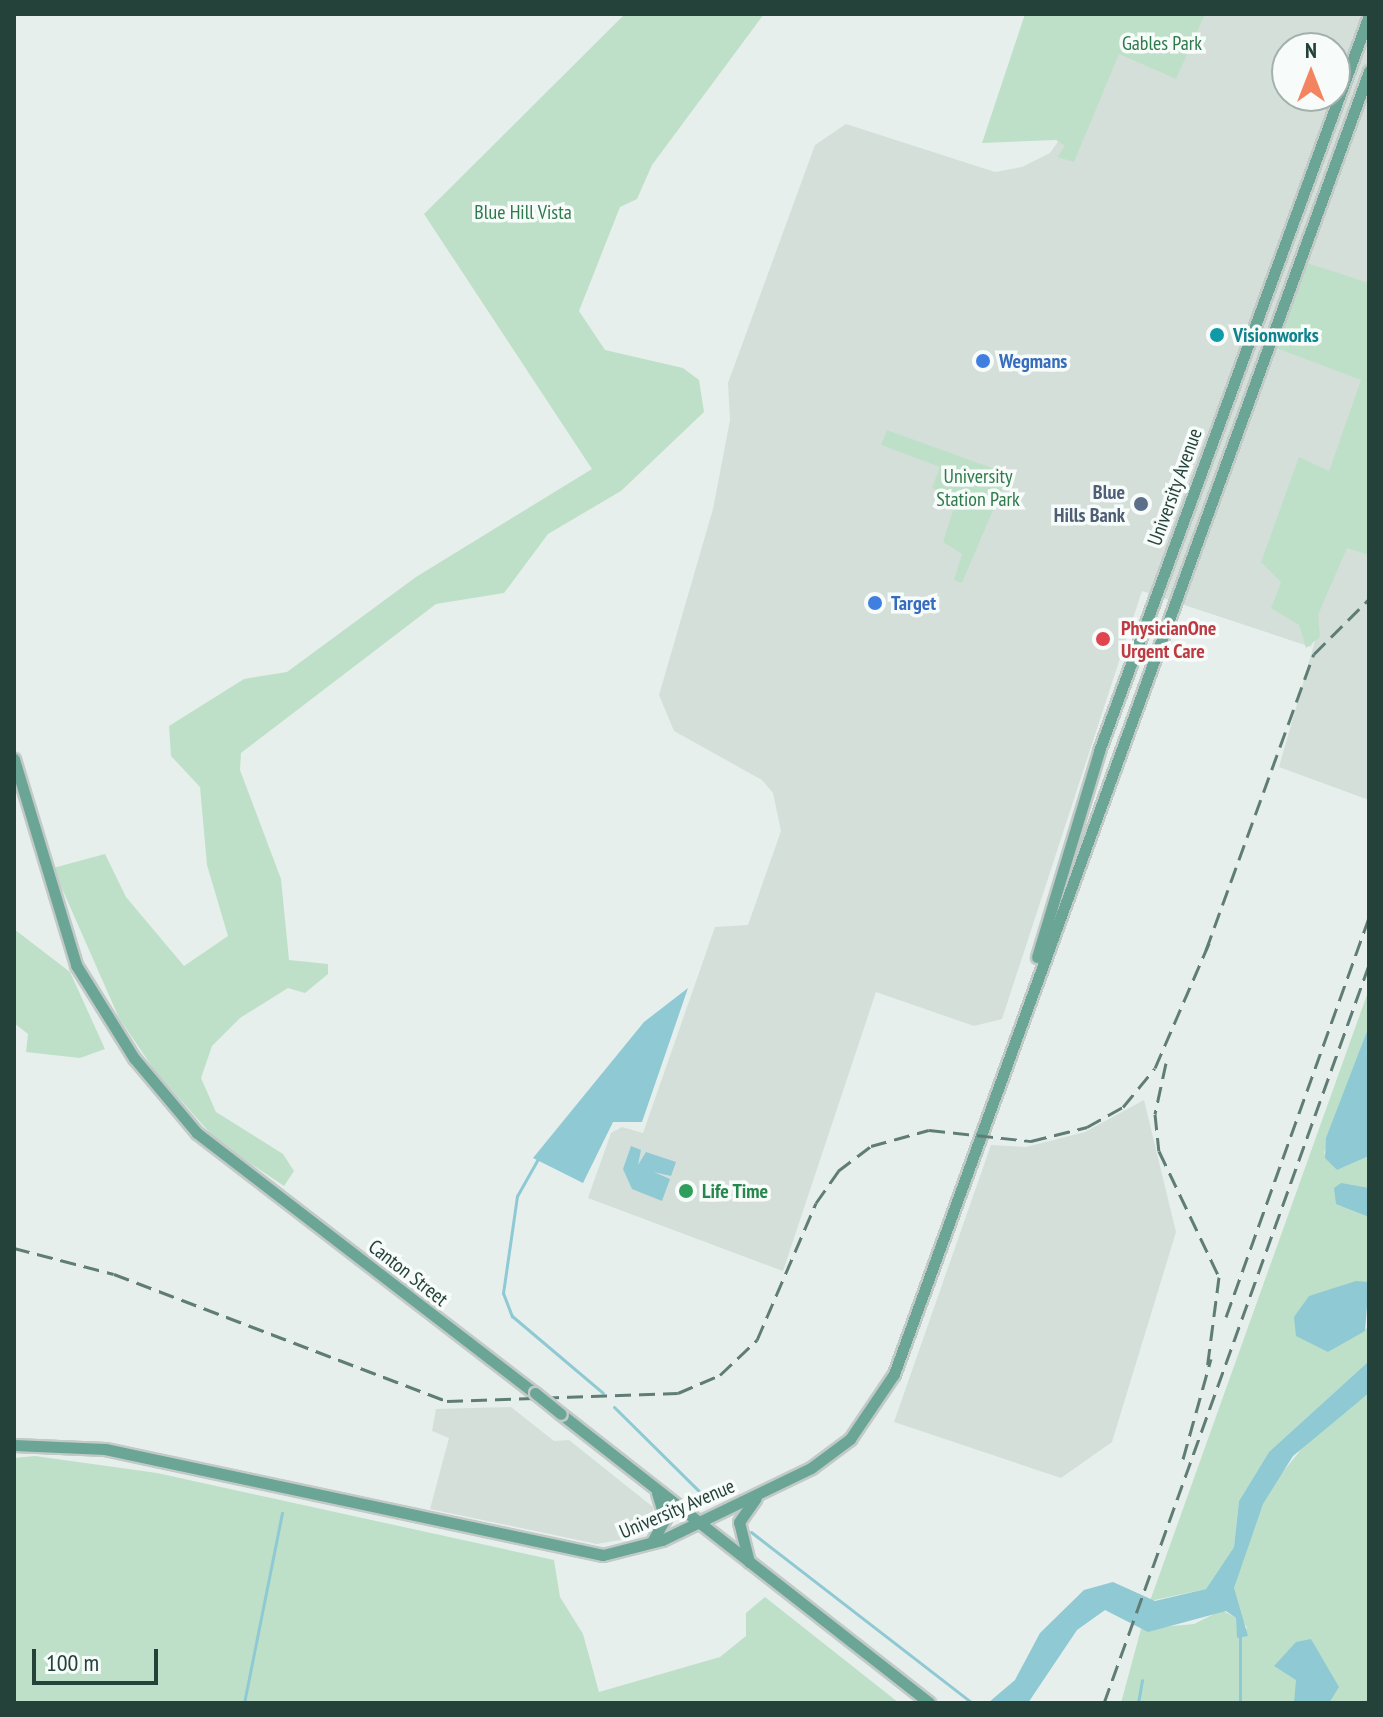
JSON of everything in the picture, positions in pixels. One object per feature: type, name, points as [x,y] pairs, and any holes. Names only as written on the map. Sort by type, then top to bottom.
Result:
[{"type":"main road","name":"University Avenue","points":[[1034,977],[1094,766],[1369,15]]},
{"type":"main road","name":"University Avenue","points":[[14,1445],[118,1451],[590,1554],[646,1546],[762,1492],[842,1445],[886,1391],[1034,977],[1369,71]]},
{"type":"main road","name":"Canton Street","points":[[14,759],[76,965],[144,1070],[219,1151],[535,1393],[929,1703]]},
{"type":"main road","points":[[646,1546],[665,1519],[655,1488]]},
{"type":"main road","points":[[750,1562],[739,1522],[762,1492]]},
{"type":"shaded area","points":[[1174,14],[1369,14],[1369,800],[1279,767],[1319,627],[1311,647],[1142,591],[1002,1019],[974,1026],[876,992],[783,1271],[588,1198],[611,1133],[622,1127],[643,1133],[715,927],[748,925],[781,831],[773,793],[762,780],[674,731],[659,695],[713,509],[730,420],[728,383],[815,145],[846,124],[995,172],[1022,167],[1050,153],[1122,49]]},
{"type":"shaded area","points":[[1144,1100],[1176,1232],[1112,1442],[1061,1478],[894,1422],[991,1145],[1026,1147],[1085,1132]]},
{"type":"shaded area","points":[[511,1407],[554,1441],[569,1440],[653,1507],[653,1525],[642,1536],[597,1544],[430,1509],[449,1438],[432,1431],[436,1409]]},
{"type":"green space","name":"Blue Hill Vista","points":[[625,14],[764,14],[652,165],[637,199],[620,207],[579,311],[605,350],[683,368],[699,380],[704,412],[621,491],[548,534],[504,593],[436,604],[241,753],[240,770],[281,879],[289,960],[328,964],[328,974],[305,993],[288,988],[240,1018],[212,1046],[201,1078],[216,1112],[283,1154],[294,1171],[284,1186],[217,1141],[155,1071],[119,1018],[53,868],[105,854],[126,897],[184,966],[228,936],[207,865],[200,787],[171,756],[169,726],[244,679],[287,672],[416,577],[592,469],[424,214]]},
{"type":"green space","name":"Gables Park","points":[[1025,14],[1205,14],[1176,79],[1119,54],[1074,162],[1057,157],[1065,146],[1056,140],[982,143]]},
{"type":"green space","points":[[1304,262],[1369,283],[1369,555],[1347,548],[1318,615],[1320,637],[1306,648],[1299,625],[1271,608],[1281,582],[1261,562],[1299,457],[1329,471],[1361,380],[1271,346]]},
{"type":"green space","name":"University Station Park","points":[[887,430],[1000,471],[1005,482],[962,583],[954,580],[962,554],[943,542],[957,498],[932,488],[940,467],[881,445]]},
{"type":"green space","points":[[14,929],[70,972],[105,1049],[80,1058],[26,1052],[28,1034],[14,1023]]},
{"type":"green space","points":[[1369,989],[1369,1026],[1324,1153],[1337,1170],[1369,1156],[1369,1282],[1309,1296],[1328,1352],[1369,1327],[1369,1361],[1269,1452],[1239,1501],[1234,1547],[1206,1589],[1150,1601]]},
{"type":"green space","points":[[1369,1393],[1369,1703],[1121,1703],[1141,1629],[1194,1624],[1222,1610],[1236,1618],[1238,1638],[1247,1628],[1225,1588],[1250,1513],[1307,1442]]},
{"type":"green space","points":[[35,1456],[157,1473],[554,1560],[560,1597],[583,1634],[599,1692],[720,1657],[746,1636],[746,1613],[765,1597],[899,1703],[14,1703],[14,1458]]},
{"type":"water","points":[[688,988],[642,1122],[613,1122],[583,1183],[533,1158],[644,1022]]},
{"type":"water","points":[[1369,1026],[1369,1156],[1337,1170],[1325,1158],[1326,1138]]},
{"type":"water","points":[[631,1146],[641,1150],[638,1165],[646,1152],[676,1162],[671,1176],[654,1172],[670,1179],[662,1201],[632,1189],[623,1169]]},
{"type":"water","points":[[1341,1183],[1369,1188],[1369,1217],[1336,1204],[1334,1188]]},
{"type":"water","points":[[1356,1281],[1369,1282],[1365,1331],[1328,1352],[1296,1336],[1294,1317],[1309,1296]]},
{"type":"water","points":[[1369,1361],[1369,1393],[1293,1456],[1263,1504],[1234,1588],[1248,1636],[1237,1638],[1236,1618],[1226,1611],[1148,1632],[1105,1610],[1077,1630],[1028,1703],[988,1703],[1015,1680],[1040,1633],[1084,1590],[1113,1582],[1155,1601],[1206,1589],[1234,1547],[1239,1501],[1269,1452]]},
{"type":"water","points":[[1311,1639],[1339,1687],[1329,1703],[1294,1703],[1296,1680],[1274,1666],[1296,1642]]},
{"type":"waterway","points":[[539,1157],[517,1196],[503,1293],[512,1316],[603,1393]]},
{"type":"waterway","points":[[614,1407],[707,1499]]},
{"type":"waterway","points":[[244,1703],[282,1513]]},
{"type":"waterway","points":[[751,1532],[972,1703]]},
{"type":"waterway","points":[[1240,1635],[1240,1703]]},
{"type":"waterway","points":[[1138,1703],[1142,1680]]},
{"type":"railway","points":[[1206,950],[1314,654],[1369,599]]},
{"type":"railway","points":[[1226,1317],[1369,918]]},
{"type":"railway","points":[[14,1248],[114,1274],[447,1401],[678,1393],[720,1375],[757,1340],[816,1203],[838,1171],[871,1146],[929,1130],[1031,1141],[1087,1127],[1123,1107],[1155,1068],[1210,941]]},
{"type":"railway","points":[[1104,1703],[1369,965]]},
{"type":"railway","points":[[1166,1063],[1155,1114],[1159,1151],[1219,1277],[1207,1369]]},
{"type":"railway","points":[[1183,1459],[1211,1359]]},
{"type":"place","name":"Visionworks","points":[[1217,335]]},
{"type":"place","name":"Wegmans","points":[[983,361]]},
{"type":"place","name":"Blue Hills Bank","points":[[1141,504]]},
{"type":"place","name":"Target","points":[[875,603]]},
{"type":"place","name":"PhysicianOne Urgent Care","points":[[1103,639]]},
{"type":"place","name":"Life Time","points":[[686,1191]]}]
